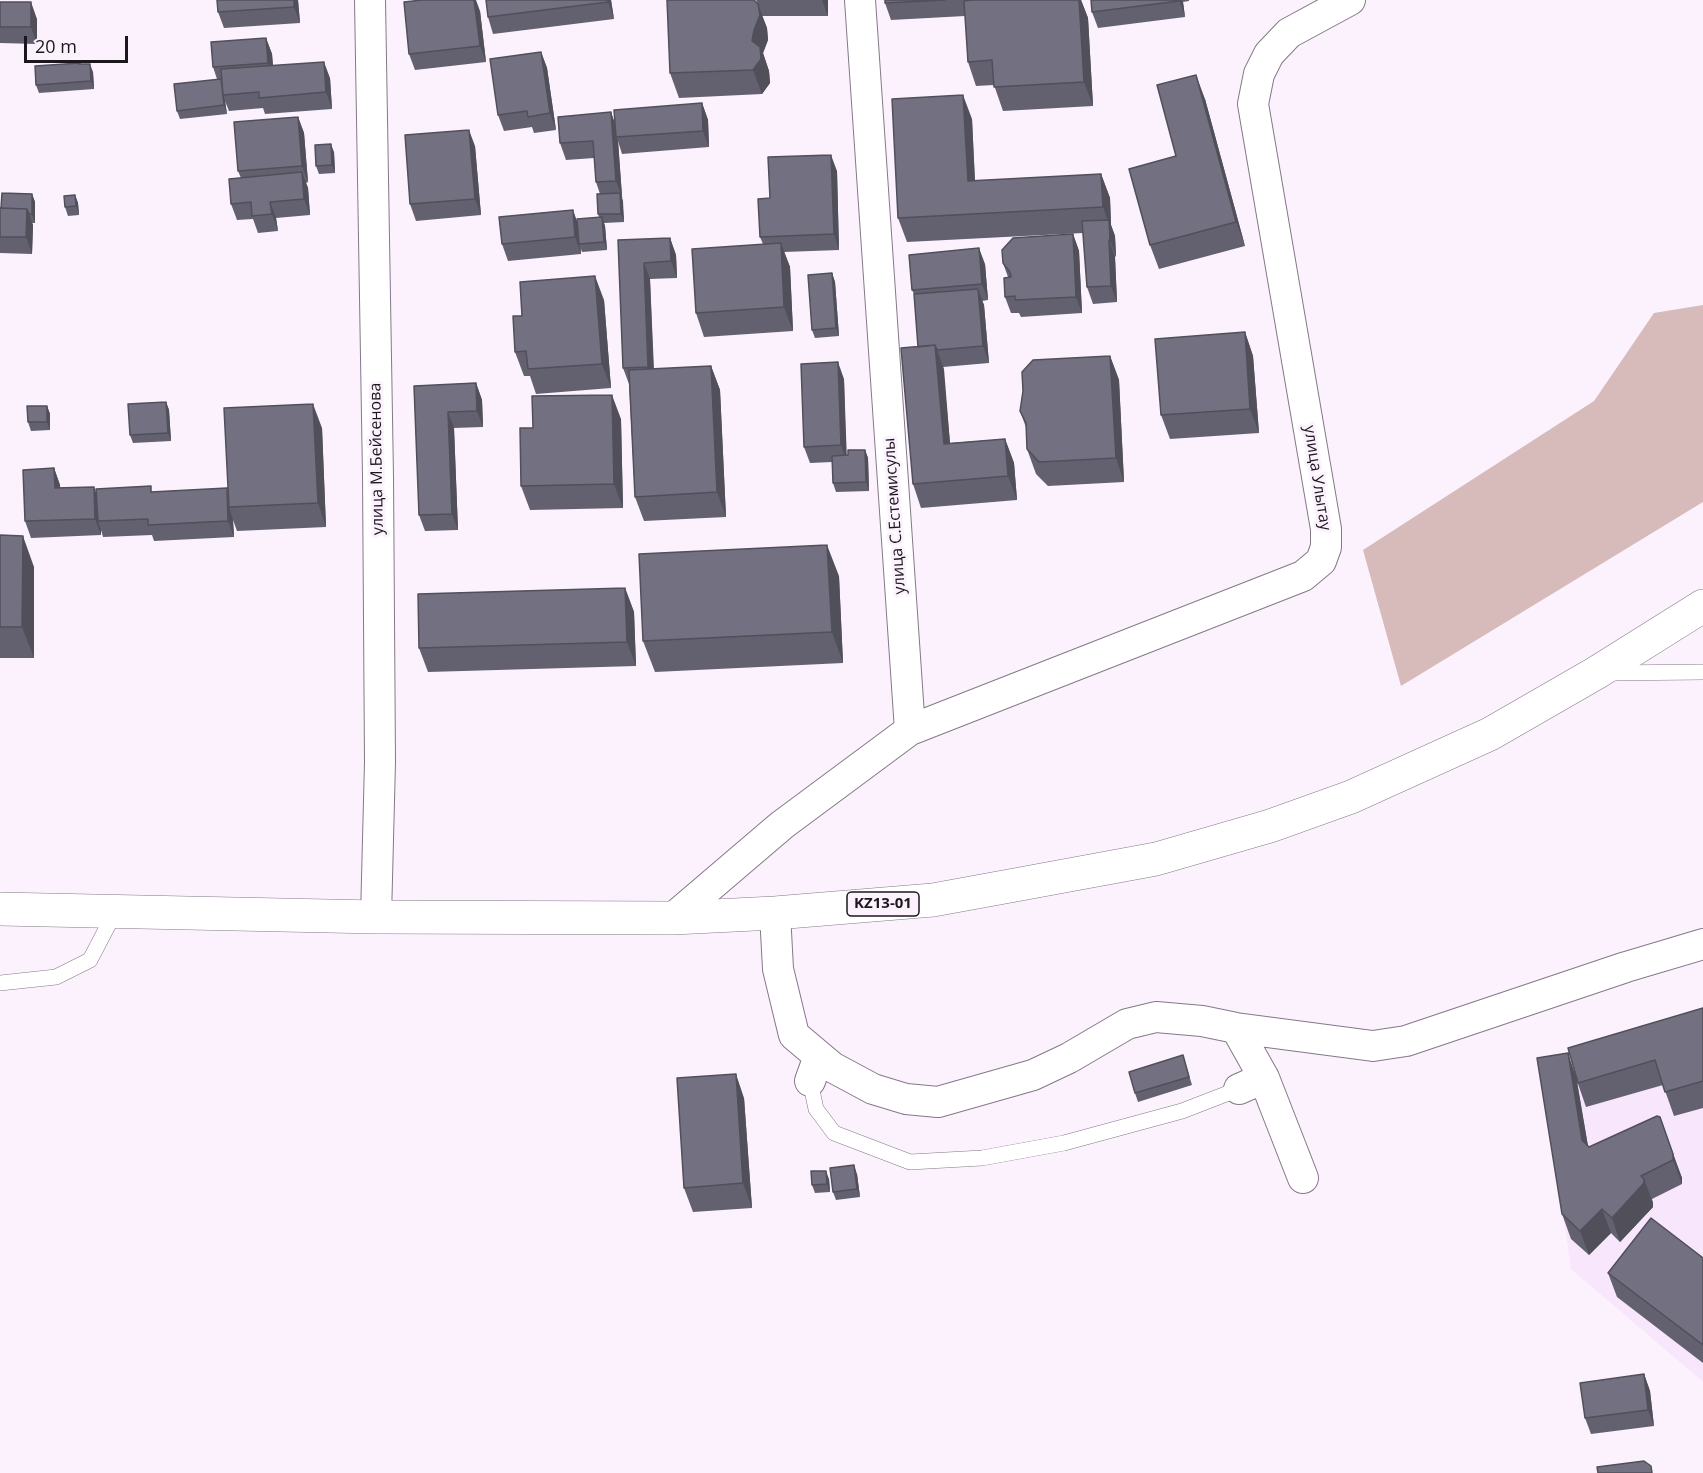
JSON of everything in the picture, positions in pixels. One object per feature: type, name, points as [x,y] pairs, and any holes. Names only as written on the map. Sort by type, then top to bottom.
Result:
[{"type":"highway","name":"KZ13-01","points":[[0,909],[376,917],[673,918],[775,914],[933,900],[1156,859],[1258,829],[1351,797],[1490,734],[1596,674],[1703,606]]},
{"type":"street","name":"улица М.Бейсенова","points":[[370,0],[380,762],[376,917]]},
{"type":"street","name":"улица С.Естемисулы","points":[[860,0],[910,730]]},
{"type":"street","name":"улица Улытау","points":[[910,730],[1304,576],[1321,561],[1326,547],[1326,529],[1253,104],[1258,74],[1269,54],[1289,33],[1350,0]]},
{"type":"street","points":[[673,918],[782,825],[910,730]]},
{"type":"street","points":[[775,914],[778,969],[794,1035],[815,1068],[832,1067],[873,1089],[906,1099],[938,1102],[1033,1075],[1069,1058],[1127,1024],[1156,1017],[1202,1021],[1236,1028],[1373,1046],[1406,1041],[1626,967],[1703,944]]},
{"type":"street","points":[[1236,1028],[1252,1083],[1304,1179]]},
{"type":"lane","points":[[1596,674],[1703,672]]},
{"type":"lane","points":[[0,983],[56,977],[90,960],[115,912]]},
{"type":"lane","points":[[815,1068],[816,1109],[834,1134],[909,1162],[982,1158],[1064,1143],[1182,1111],[1252,1083]]},
{"type":"shaded area","points":[[1703,305],[1703,502],[1401,686],[1363,550],[1594,401],[1654,313]]},
{"type":"shaded area","points":[[1703,1032],[1703,1382],[1571,1269],[1545,1086]]},
{"type":"building","points":[[217,0],[294,0],[294,7],[218,12]]},
{"type":"building","points":[[474,0],[480,46],[409,54],[404,2]]},
{"type":"building","points":[[486,0],[607,0],[608,2],[488,17]]},
{"type":"building","points":[[667,0],[754,0],[758,4],[760,15],[752,41],[760,47],[761,59],[753,70],[670,73]]},
{"type":"building","points":[[885,0],[945,0],[885,3]]},
{"type":"building","points":[[1079,0],[1084,82],[994,87],[992,60],[968,62],[964,1]]},
{"type":"building","points":[[1091,0],[1179,0],[1179,1],[1092,12]]},
{"type":"building","points":[[0,2],[31,2],[31,27],[0,27]]},
{"type":"building","points":[[266,38],[268,63],[213,67],[211,42]]},
{"type":"building","points":[[541,52],[550,113],[528,117],[527,111],[498,115],[490,59]]},
{"type":"building","points":[[324,62],[326,92],[259,98],[259,92],[223,95],[221,69]]},
{"type":"building","points":[[90,64],[91,81],[36,85],[35,66]]},
{"type":"building","points":[[1196,75],[1236,222],[1150,245],[1129,169],[1176,156],[1157,85]]},
{"type":"building","points":[[221,79],[224,105],[177,111],[174,84]]},
{"type":"building","points":[[963,95],[968,181],[1101,174],[1103,207],[898,218],[892,99]]},
{"type":"building","points":[[702,103],[703,131],[616,137],[614,110]]},
{"type":"building","points":[[611,112],[616,181],[596,182],[593,141],[560,143],[558,117]]},
{"type":"building","points":[[298,117],[302,166],[238,171],[234,122]]},
{"type":"building","points":[[469,130],[475,199],[410,204],[405,135]]},
{"type":"building","points":[[331,144],[332,165],[316,166],[315,145]]},
{"type":"building","points":[[831,155],[834,234],[760,237],[758,199],[770,198],[768,157]]},
{"type":"building","points":[[302,172],[304,199],[270,202],[272,214],[252,216],[251,202],[231,204],[229,179]]},
{"type":"building","points":[[2,193],[32,194],[32,214],[29,214],[27,209],[1,208]]},
{"type":"building","points":[[620,193],[621,214],[598,214],[597,194]]},
{"type":"building","points":[[75,195],[76,206],[65,207],[64,196]]},
{"type":"building","points":[[0,208],[27,209],[26,237],[0,237]]},
{"type":"building","points":[[573,210],[575,237],[502,244],[499,217]]},
{"type":"building","points":[[602,217],[604,242],[579,244],[577,219]]},
{"type":"building","points":[[1109,220],[1111,286],[1087,287],[1082,221]]},
{"type":"building","points":[[1073,234],[1076,297],[1015,300],[1015,296],[1005,297],[1004,278],[1011,277],[1003,263],[1002,250],[1013,238]]},
{"type":"building","points":[[670,238],[671,261],[644,263],[648,367],[623,368],[618,240]]},
{"type":"building","points":[[781,243],[784,307],[696,313],[692,249]]},
{"type":"building","points":[[979,248],[982,284],[912,290],[909,255]]},
{"type":"building","points":[[832,273],[836,328],[812,330],[808,275]]},
{"type":"building","points":[[595,276],[602,364],[528,369],[526,351],[515,352],[513,316],[522,316],[520,282]]},
{"type":"building","points":[[978,289],[983,346],[937,350],[935,345],[918,347],[914,294]]},
{"type":"building","points":[[1245,332],[1250,409],[1161,415],[1155,339]]},
{"type":"building","points":[[935,345],[944,444],[1005,439],[1008,476],[913,484],[901,348]]},
{"type":"building","points":[[1110,356],[1116,458],[1039,462],[1027,449],[1026,423],[1020,411],[1023,391],[1022,372],[1033,360]]},
{"type":"building","points":[[838,362],[841,445],[804,447],[801,364]]},
{"type":"building","points":[[711,366],[717,492],[635,497],[629,370]]},
{"type":"building","points":[[476,383],[477,411],[448,412],[452,514],[419,515],[414,386]]},
{"type":"building","points":[[612,395],[614,484],[521,486],[520,428],[533,428],[532,396]]},
{"type":"building","points":[[166,402],[168,433],[130,435],[128,404]]},
{"type":"building","points":[[313,404],[318,503],[229,507],[224,408]]},
{"type":"building","points":[[27,406],[47,406],[47,422],[28,422]]},
{"type":"building","points":[[848,450],[865,450],[866,482],[833,483],[832,456],[848,455]]},
{"type":"building","points":[[54,468],[55,488],[94,487],[95,519],[25,521],[23,470]]},
{"type":"building","points":[[151,486],[151,492],[227,488],[228,521],[148,525],[148,519],[98,521],[96,489]]},
{"type":"building","points":[[0,535],[23,536],[22,627],[0,627]]},
{"type":"building","points":[[827,545],[832,632],[643,641],[639,554]]},
{"type":"building","points":[[625,588],[627,642],[419,648],[418,594]]},
{"type":"building","points":[[1703,1008],[1703,1081],[1665,1092],[1655,1060],[1578,1083],[1568,1048]]},
{"type":"building","points":[[1568,1053],[1582,1140],[1589,1147],[1657,1116],[1660,1117],[1673,1154],[1673,1160],[1641,1176],[1644,1183],[1612,1218],[1602,1209],[1580,1231],[1562,1214],[1537,1058]]},
{"type":"building","points":[[1183,1055],[1189,1077],[1135,1093],[1129,1072]]},
{"type":"building","points":[[736,1074],[743,1183],[684,1188],[677,1078]]},
{"type":"building","points":[[854,1165],[857,1189],[833,1192],[830,1168]]},
{"type":"building","points":[[811,1171],[826,1171],[827,1184],[812,1185]]},
{"type":"building","points":[[1651,1218],[1703,1258],[1703,1345],[1608,1273]]},
{"type":"building","points":[[1644,1374],[1648,1410],[1585,1418],[1580,1383]]},
{"type":"building","points":[[1644,1461],[1651,1466],[1652,1473],[1598,1473],[1597,1467]]}]
